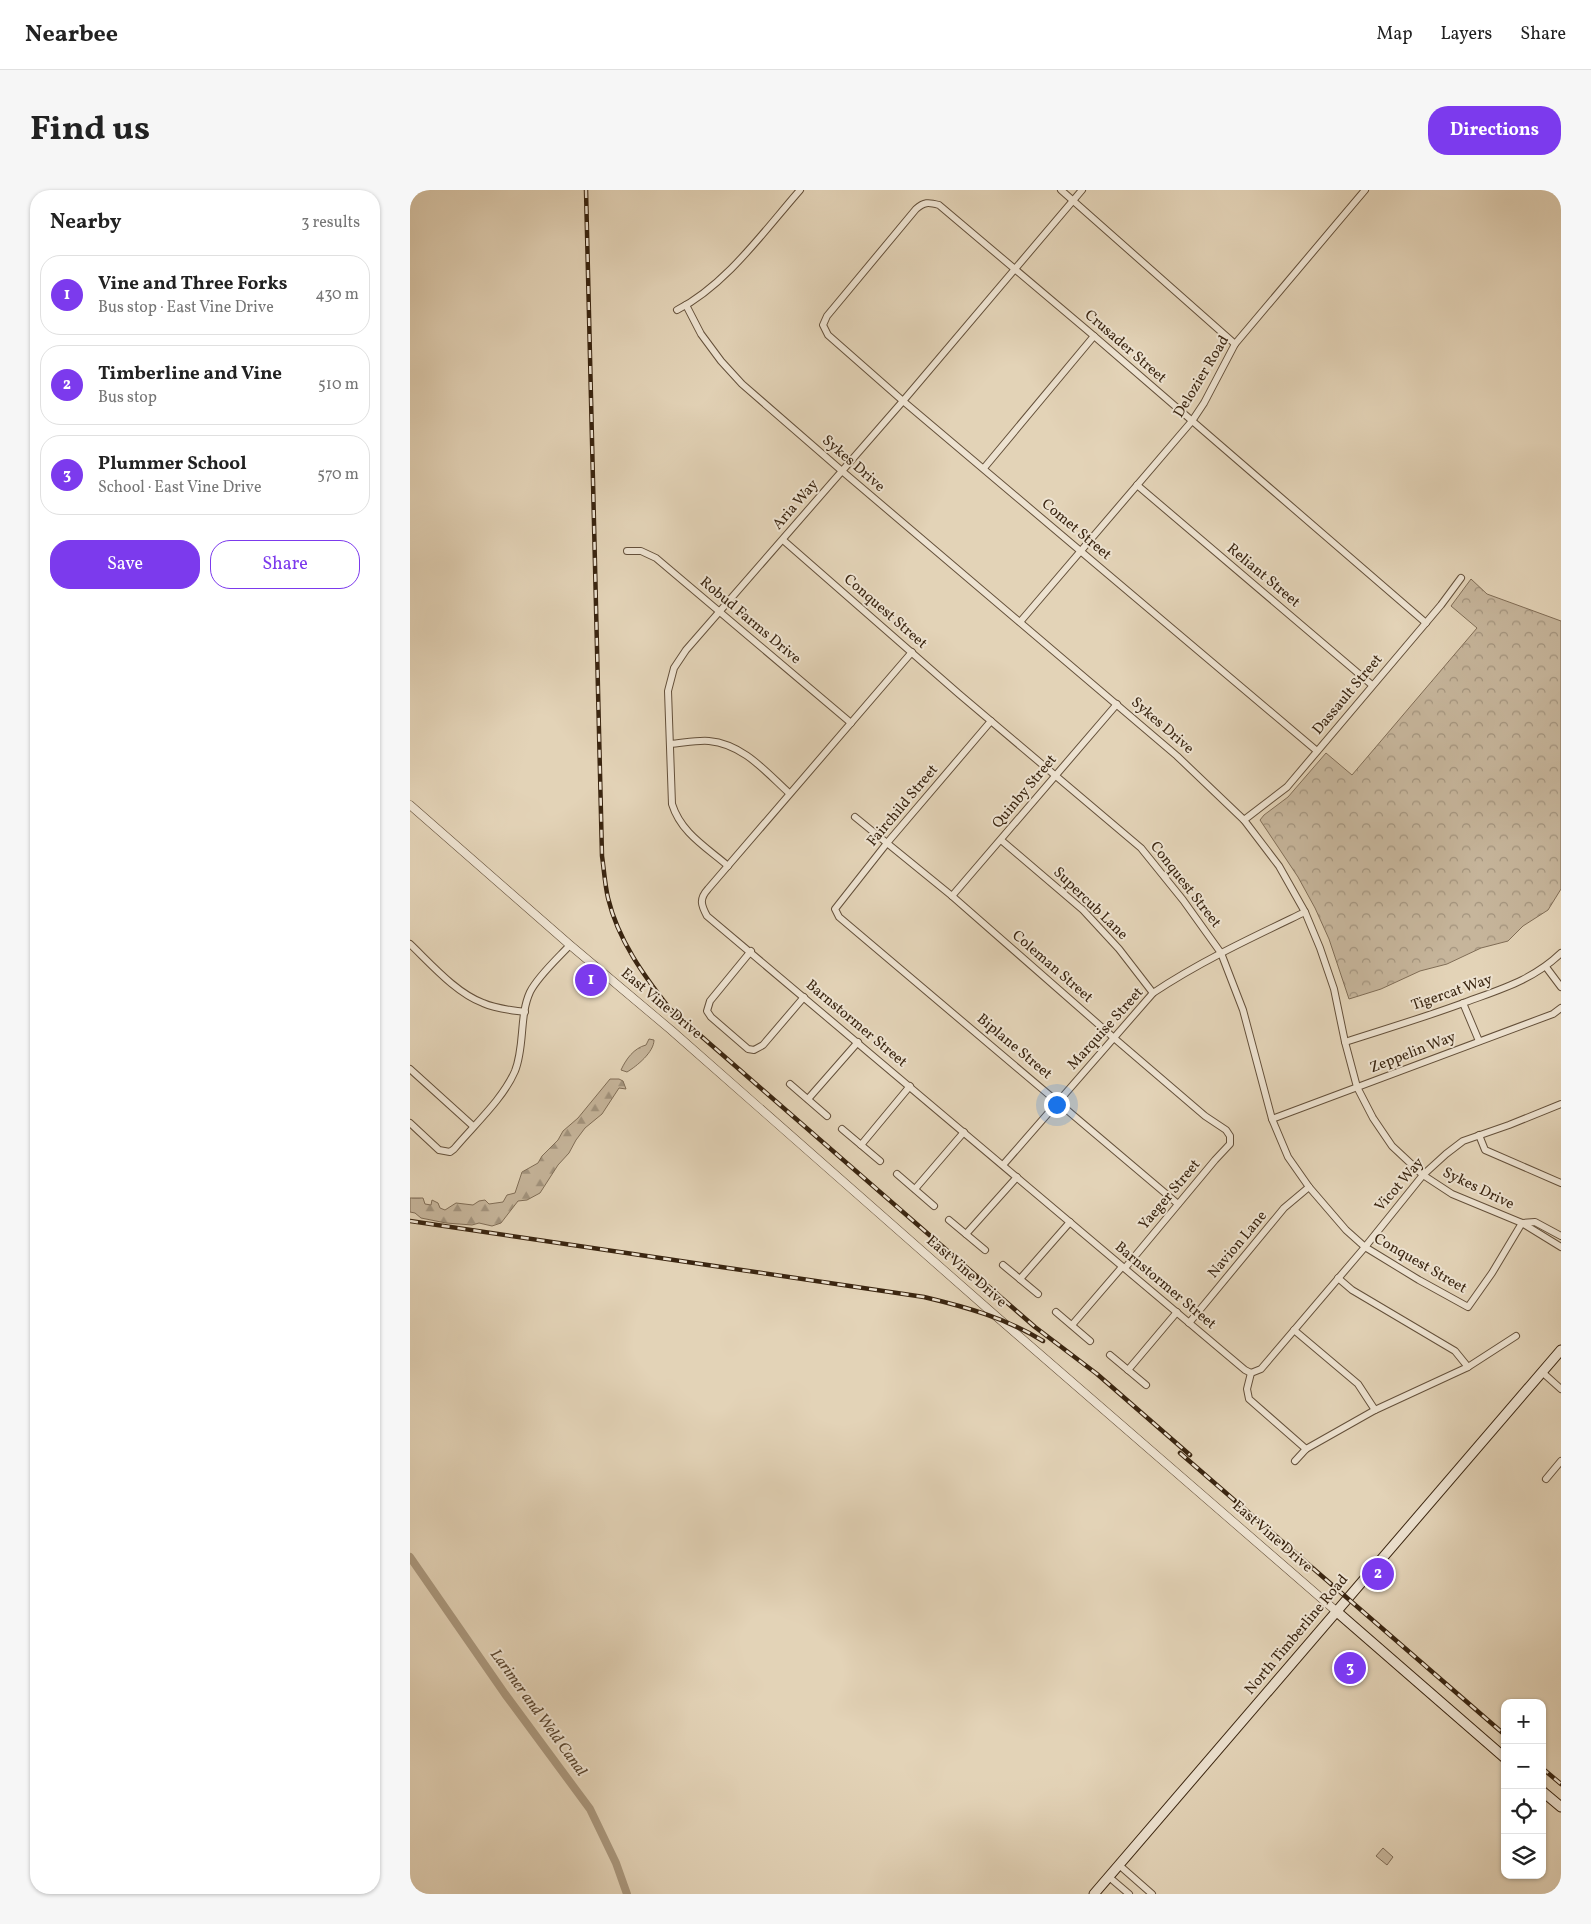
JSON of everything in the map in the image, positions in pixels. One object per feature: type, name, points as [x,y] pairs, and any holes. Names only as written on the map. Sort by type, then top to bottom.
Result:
[{"type":"main road","name":"North Timberline Road","points":[[1094,1894],[1561,1350]]},
{"type":"main road","name":"East Vine Drive","points":[[1336,1611],[1501,1755]]},
{"type":"main road","points":[[1546,1794],[1561,1807]]},
{"type":"street","points":[[677,310],[725,274],[800,190]]},
{"type":"street","points":[[1061,190],[1235,344]]},
{"type":"street","name":"Aria Way","points":[[728,866],[685,829],[678,819],[672,804],[668,691],[674,668],[686,650],[903,401],[1082,190]]},
{"type":"street","name":"Delozier Road","points":[[1020,622],[1192,421],[1204,403],[1235,344],[1365,190]]},
{"type":"street","name":"Crusader Street","points":[[823,325],[833,308],[916,210],[922,204],[928,202],[938,205],[1094,336],[1426,622]]},
{"type":"street","name":"Sykes Drive","points":[[686,305],[701,334],[735,377],[842,471],[1178,756],[1244,820],[1278,866],[1305,912],[1334,989],[1357,1087],[1373,1118],[1392,1146],[1423,1175],[1452,1194],[1522,1223]]},
{"type":"street","name":"Comet Street","points":[[823,325],[828,335],[837,345],[1317,751]]},
{"type":"street","points":[[984,468],[1094,336]]},
{"type":"street","name":"Reliant Street","points":[[1137,485],[1372,685]]},
{"type":"street","name":"Conquest Street","points":[[783,540],[991,721],[1141,848],[1184,900],[1221,953],[1243,1010],[1272,1119],[1288,1157],[1309,1187],[1346,1230],[1365,1247],[1468,1307],[1522,1223]]},
{"type":"street","name":"Robud Farms Drive","points":[[627,551],[641,551],[656,558],[851,722]]},
{"type":"street","name":"Dassault Street","points":[[1244,820],[1287,786],[1441,605],[1461,578]]},
{"type":"street","name":"Barnstormer Street","points":[[912,652],[702,896],[701,903],[707,916],[1123,1268],[1245,1370],[1251,1372]]},
{"type":"street","name":"Quinby Street","points":[[952,896],[1117,704]]},
{"type":"street","name":"Fairchild Street","points":[[835,909],[991,721]]},
{"type":"street","points":[[670,744],[709,741],[731,747],[748,756],[789,793]]},
{"type":"street","name":"East Vine Drive","points":[[410,805],[570,945],[678,1036],[989,1311],[1336,1611]]},
{"type":"street","name":"Coleman Street","points":[[855,818],[952,896],[1205,1116],[1226,1130],[1230,1136]]},
{"type":"street","name":"Supercub Lane","points":[[1001,840],[1083,910],[1119,949],[1154,993]]},
{"type":"street","name":"Biplane Street","points":[[835,909],[839,917],[1178,1204]]},
{"type":"street","name":"Marquise Street","points":[[1003,1165],[1154,993],[1176,978],[1221,953],[1305,912]]},
{"type":"street","points":[[410,944],[464,993],[474,999],[494,1007],[525,1012]]},
{"type":"street","points":[[410,1123],[434,1147],[444,1152],[450,1152],[454,1149],[500,1096],[511,1078],[518,1063],[530,991],[570,945]]},
{"type":"street","points":[[750,951],[710,1002],[708,1011],[711,1017],[748,1048],[754,1050],[763,1045],[804,997]]},
{"type":"street","name":"Tigercat Way","points":[[1345,1042],[1516,984],[1546,967],[1561,954]]},
{"type":"street","points":[[1546,967],[1561,987]]},
{"type":"street","points":[[1463,1003],[1479,1041]]},
{"type":"street","name":"Zeppelin Way","points":[[1272,1119],[1552,1014],[1561,1008]]},
{"type":"street","points":[[808,1099],[858,1042]]},
{"type":"street","points":[[410,1069],[473,1126]]},
{"type":"street","points":[[790,1084],[827,1116]]},
{"type":"street","points":[[860,1145],[910,1086]]},
{"type":"street","name":"Vicot Way","points":[[1251,1372],[1261,1369],[1365,1247],[1423,1175],[1463,1141],[1561,1104]]},
{"type":"street","points":[[842,1129],[880,1161]]},
{"type":"street","points":[[915,1189],[964,1132]]},
{"type":"street","points":[[1480,1135],[1485,1150],[1561,1183]]},
{"type":"street","name":"Yaeger Street","points":[[1072,1325],[1230,1144],[1230,1136]]},
{"type":"street","points":[[897,1174],[934,1206]]},
{"type":"street","points":[[966,1234],[1017,1177]]},
{"type":"street","name":"Navion Lane","points":[[1189,1323],[1284,1208],[1309,1187]]},
{"type":"street","points":[[950,1220],[984,1250]]},
{"type":"street","points":[[1020,1279],[1070,1222]]},
{"type":"street","points":[[1522,1223],[1535,1222],[1561,1236]]},
{"type":"street","points":[[1522,1223],[1561,1247]]},
{"type":"street","points":[[1003,1265],[1038,1294]]},
{"type":"street","points":[[1338,1278],[1352,1290],[1455,1350],[1468,1367]]},
{"type":"street","points":[[1056,1312],[1090,1341]]},
{"type":"street","points":[[1128,1370],[1177,1312]]},
{"type":"street","points":[[1294,1330],[1358,1384],[1375,1410]]},
{"type":"street","points":[[1296,1462],[1306,1449],[1375,1410],[1468,1367],[1516,1336]]},
{"type":"street","points":[[1110,1355],[1146,1385]]},
{"type":"street","points":[[1251,1372],[1247,1389],[1249,1399],[1306,1449]]},
{"type":"street","points":[[1542,1372],[1561,1389]]},
{"type":"street","points":[[1546,1479],[1561,1461]]},
{"type":"street","points":[[1119,1865],[1152,1894]]},
{"type":"street","points":[[1109,1877],[1129,1894]]},
{"type":"green space","points":[[1471,579],[1487,594],[1561,621],[1561,889],[1548,910],[1523,926],[1508,941],[1481,948],[1447,964],[1420,971],[1381,989],[1349,999],[1329,939],[1315,908],[1298,877],[1260,820],[1288,797],[1326,753],[1352,775],[1477,628],[1451,606]]},
{"type":"green space","points":[[649,1039],[654,1040],[653,1045],[644,1058],[627,1072],[621,1070],[631,1054],[646,1045]]},
{"type":"green space","points":[[610,1079],[623,1081],[626,1089],[619,1088],[602,1114],[585,1128],[540,1193],[527,1200],[518,1201],[501,1223],[492,1226],[479,1223],[472,1225],[446,1223],[421,1218],[415,1213],[410,1212],[410,1198],[423,1198],[425,1204],[431,1205],[432,1200],[445,1210],[456,1203],[473,1205],[485,1200],[489,1204],[503,1202],[507,1195],[515,1193],[522,1172],[538,1163],[542,1156],[558,1140],[563,1131],[578,1118]]},
{"type":"green space","points":[[1383,1848],[1393,1857],[1387,1865],[1376,1856]]},
{"type":"waterway","name":"Larimer and Weld Canal","points":[[410,1557],[505,1694],[590,1809],[616,1863],[627,1894]]},
{"type":"railway","points":[[586,190],[602,856],[608,898],[612,913],[625,943],[651,984],[670,1009],[1035,1327],[1097,1374],[1190,1455]]},
{"type":"railway","points":[[410,1221],[924,1297],[985,1314],[1015,1326],[1043,1341]]},
{"type":"railway","points":[[1180,1453],[1501,1732]]},
{"type":"railway","points":[[1546,1771],[1561,1784]]},
{"type":"place","name":"Vine and Three Forks","points":[[591,980]]},
{"type":"place","name":"Timberline and Vine","points":[[1378,1574]]},
{"type":"place","name":"Plummer School","points":[[1350,1668]]}]
